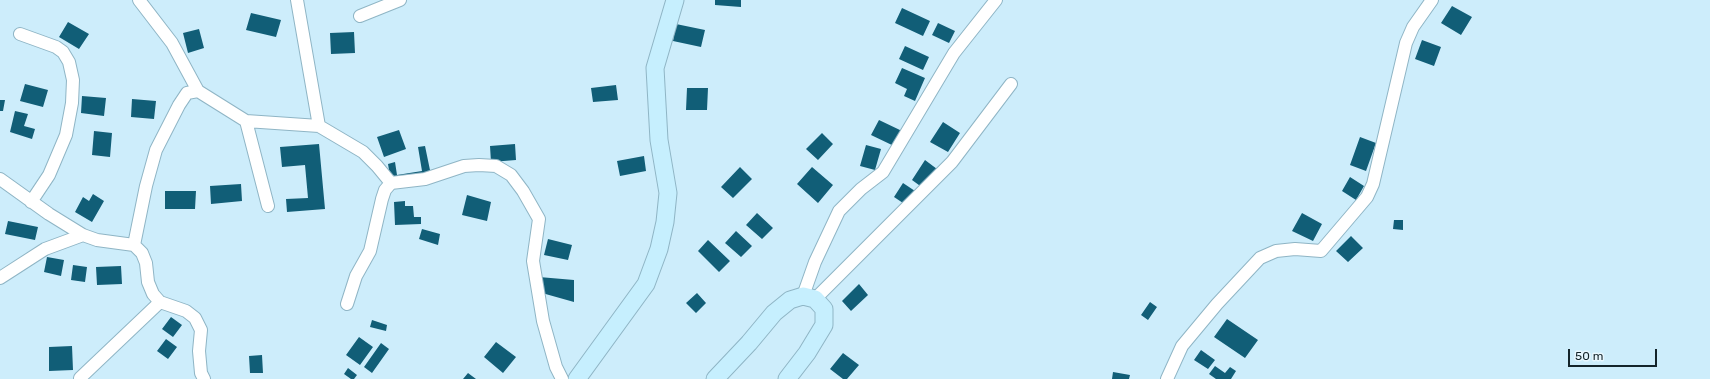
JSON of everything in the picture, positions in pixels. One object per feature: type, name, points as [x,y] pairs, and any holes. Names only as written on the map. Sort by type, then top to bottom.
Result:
[{"type":"street","points":[[139,0],[172,43],[198,91],[246,121],[319,126],[363,152],[391,183]]},
{"type":"street","points":[[297,0],[319,126]]},
{"type":"street","points":[[360,16],[400,0]]},
{"type":"street","points":[[577,379],[646,284],[659,249],[665,222],[668,193],[659,140],[655,68],[675,0]]},
{"type":"street","points":[[809,298],[815,262],[839,211],[861,189],[883,172],[954,53],[996,0]]},
{"type":"street","points":[[1167,379],[1182,346],[1191,334],[1241,277],[1260,258],[1276,251],[1295,249],[1320,251],[1368,197],[1373,184],[1406,43],[1413,27],[1432,0]]},
{"type":"street","points":[[20,34],[56,47],[63,52],[69,62],[73,80],[72,103],[66,135],[49,175],[32,202]]},
{"type":"street","points":[[715,379],[749,343],[774,313],[790,300],[809,298],[952,162],[1011,84]]},
{"type":"street","points":[[134,245],[146,186],[156,150],[179,104],[187,94],[198,91]]},
{"type":"street","points":[[246,121],[268,206]]},
{"type":"street","points":[[346,304],[356,276],[370,251],[382,199],[385,190],[391,183],[425,179],[464,166],[496,166],[511,176],[523,191],[539,219],[533,261],[543,321],[556,367],[562,379]]},
{"type":"street","points":[[0,180],[82,235],[97,240],[134,245],[142,253],[146,263],[148,282],[153,294],[160,302],[186,311],[195,318],[201,330],[199,351],[201,373],[204,379]]},
{"type":"street","points":[[0,278],[45,249],[82,235]]},
{"type":"street","points":[[787,379],[807,353],[824,325],[824,309],[809,298]]},
{"type":"street","points":[[80,378],[160,302]]},
{"type":"building","points":[[715,0],[741,0],[741,7],[715,5]]},
{"type":"building","points":[[1452,6],[1472,17],[1461,35],[1441,23]]},
{"type":"building","points":[[902,8],[930,21],[923,36],[895,23]]},
{"type":"building","points":[[251,13],[281,20],[276,37],[246,30]]},
{"type":"building","points":[[68,22],[89,34],[79,49],[59,37]]},
{"type":"building","points":[[938,23],[955,31],[949,43],[932,35]]},
{"type":"building","points":[[676,24],[705,30],[701,47],[673,41]]},
{"type":"building","points":[[199,29],[204,48],[188,53],[183,33]]},
{"type":"building","points":[[354,32],[355,53],[331,54],[330,33]]},
{"type":"building","points":[[1422,40],[1441,47],[1434,66],[1415,59]]},
{"type":"building","points":[[905,46],[929,57],[923,70],[899,59]]},
{"type":"building","points":[[902,68],[925,78],[915,101],[904,96],[907,89],[895,83]]},
{"type":"building","points":[[25,84],[48,90],[43,107],[20,101]]},
{"type":"building","points":[[616,85],[618,100],[593,102],[591,88]]},
{"type":"building","points":[[687,88],[708,88],[707,110],[686,110]]},
{"type":"building","points":[[82,96],[106,98],[104,116],[81,113]]},
{"type":"building","points":[[132,99],[156,101],[154,119],[131,117]]},
{"type":"building","points":[[0,100],[5,100],[3,111],[0,111]]},
{"type":"building","points":[[15,111],[28,114],[24,126],[35,129],[32,139],[10,132]]},
{"type":"building","points":[[879,120],[902,131],[894,146],[871,135]]},
{"type":"building","points":[[943,122],[960,133],[948,152],[930,142]]},
{"type":"building","points":[[399,130],[406,149],[384,157],[377,137]]},
{"type":"building","points":[[94,131],[112,133],[110,157],[92,155]]},
{"type":"building","points":[[822,133],[833,144],[818,160],[806,149]]},
{"type":"building","points":[[1360,137],[1376,143],[1366,171],[1350,165]]},
{"type":"building","points":[[319,144],[325,209],[287,212],[286,199],[308,198],[305,165],[282,167],[280,147]]},
{"type":"building","points":[[515,144],[516,160],[491,162],[490,146]]},
{"type":"building","points":[[866,145],[881,149],[875,170],[860,166]]},
{"type":"building","points":[[425,146],[431,175],[391,182],[388,164],[395,162],[397,175],[422,171],[418,147]]},
{"type":"building","points":[[644,156],[646,171],[620,176],[617,161]]},
{"type":"building","points":[[925,160],[937,169],[923,188],[912,180]]},
{"type":"building","points":[[740,167],[752,179],[733,198],[721,187]]},
{"type":"building","points":[[812,167],[833,185],[818,203],[797,184]]},
{"type":"building","points":[[1350,177],[1364,186],[1356,200],[1342,191]]},
{"type":"building","points":[[903,183],[915,191],[906,205],[894,197]]},
{"type":"building","points":[[241,184],[242,201],[211,204],[210,186]]},
{"type":"building","points":[[165,191],[196,191],[195,209],[165,209]]},
{"type":"building","points":[[93,194],[104,201],[92,222],[75,212],[83,197],[89,201]]},
{"type":"building","points":[[467,195],[491,202],[487,221],[462,215]]},
{"type":"building","points":[[405,201],[405,206],[413,206],[414,217],[421,217],[421,224],[395,225],[394,202]]},
{"type":"building","points":[[757,213],[773,228],[762,239],[746,225]]},
{"type":"building","points":[[1302,213],[1322,224],[1313,241],[1292,231]]},
{"type":"building","points":[[1394,220],[1403,220],[1403,230],[1393,229]]},
{"type":"building","points":[[8,221],[38,227],[35,240],[5,234]]},
{"type":"building","points":[[422,229],[440,234],[438,245],[419,239]]},
{"type":"building","points":[[736,231],[752,246],[741,257],[725,243]]},
{"type":"building","points":[[1351,236],[1363,248],[1348,262],[1336,251]]},
{"type":"building","points":[[548,239],[572,245],[568,260],[544,255]]},
{"type":"building","points":[[708,240],[730,261],[719,272],[698,251]]},
{"type":"building","points":[[47,257],[64,260],[61,276],[44,272]]},
{"type":"building","points":[[73,265],[87,267],[85,282],[71,280]]},
{"type":"building","points":[[121,266],[122,284],[97,285],[96,267]]},
{"type":"building","points":[[539,277],[574,280],[574,302],[542,293]]},
{"type":"building","points":[[859,284],[868,295],[851,311],[842,301]]},
{"type":"building","points":[[697,293],[706,303],[696,313],[686,303]]},
{"type":"building","points":[[1150,302],[1157,307],[1148,320],[1141,315]]},
{"type":"building","points":[[171,317],[182,325],[173,337],[162,329]]},
{"type":"building","points":[[1227,319],[1258,340],[1245,358],[1214,337]]},
{"type":"building","points":[[372,320],[387,325],[386,331],[370,327]]},
{"type":"building","points":[[359,337],[373,347],[360,365],[346,355]]},
{"type":"building","points":[[166,339],[177,347],[168,359],[157,351]]},
{"type":"building","points":[[496,342],[516,357],[503,373],[484,357]]},
{"type":"building","points":[[381,343],[389,349],[372,373],[364,367]]},
{"type":"building","points":[[72,346],[73,370],[49,371],[49,347]]},
{"type":"building","points":[[1201,350],[1215,360],[1208,369],[1194,360]]},
{"type":"building","points":[[843,353],[859,365],[847,379],[843,379],[830,369]]},
{"type":"building","points":[[262,355],[263,373],[250,373],[249,356]]},
{"type":"building","points":[[1215,366],[1225,373],[1230,367],[1236,371],[1231,379],[1216,379],[1209,374]]},
{"type":"building","points":[[348,368],[357,375],[354,379],[351,379],[344,374]]},
{"type":"building","points":[[1113,372],[1130,375],[1129,379],[1112,379]]},
{"type":"building","points":[[468,373],[476,379],[463,379]]}]
